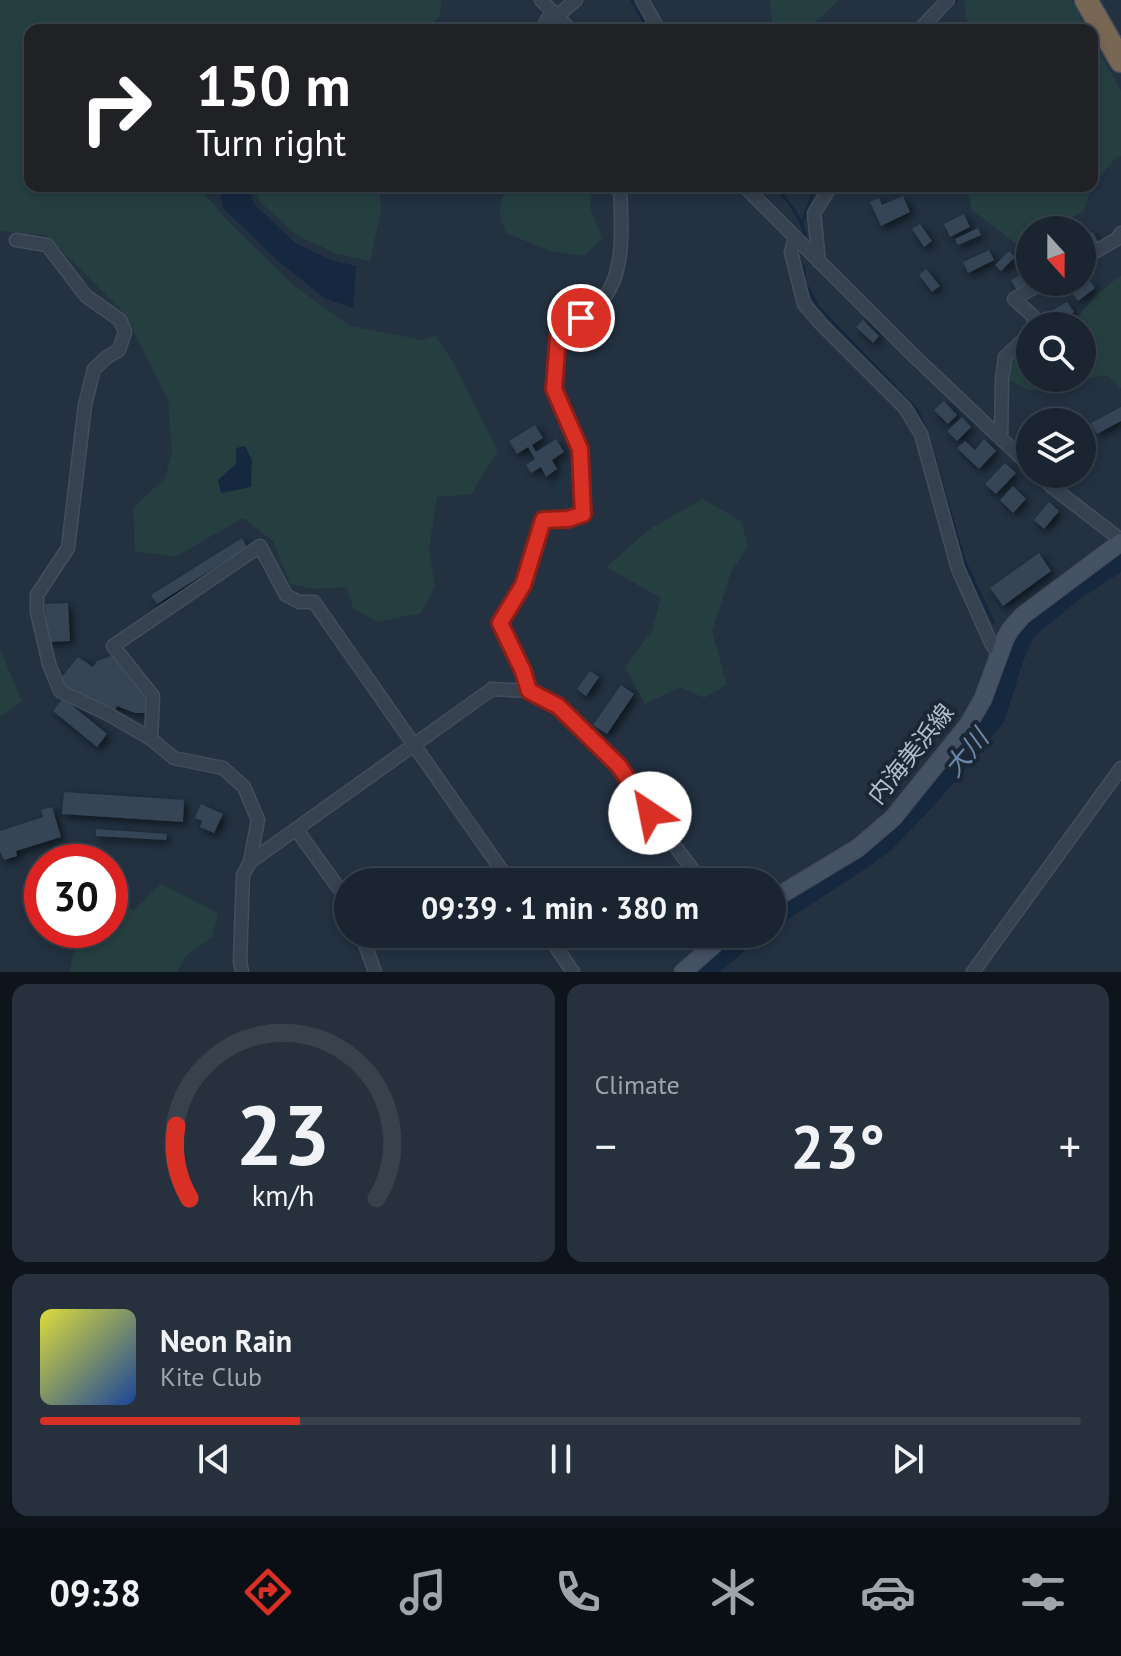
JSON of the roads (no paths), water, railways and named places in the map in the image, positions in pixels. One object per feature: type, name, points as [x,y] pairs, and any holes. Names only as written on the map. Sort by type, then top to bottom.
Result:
[{"type":"highway","points":[[1086,0],[1121,61]]},
{"type":"highway","points":[[1103,0],[1121,32]]},
{"type":"main road","name":"内海美浜線","points":[[786,892],[858,848],[893,818],[968,725],[983,699],[1010,630],[1022,616],[1121,541]]},
{"type":"main road","points":[[683,972],[710,948]]},
{"type":"street","points":[[541,0],[564,24]]},
{"type":"street","points":[[545,24],[553,14],[576,0]]},
{"type":"street","points":[[642,0],[656,24]]},
{"type":"street","points":[[925,24],[948,0]]},
{"type":"street","points":[[529,691],[500,623],[523,585],[543,520],[568,519],[583,514],[580,449],[554,389],[558,337],[603,299],[617,272],[622,239],[620,192]]},
{"type":"street","points":[[750,192],[1016,452]]},
{"type":"street","points":[[819,262],[814,213],[827,192]]},
{"type":"street","points":[[1096,251],[1117,239],[1121,233]]},
{"type":"street","points":[[795,238],[791,252],[804,304],[905,408],[921,434],[958,569],[999,655]]},
{"type":"street","points":[[16,240],[47,245],[86,296],[120,320],[125,332],[119,350],[94,369],[85,405],[68,548],[37,595],[37,612],[49,664],[60,691],[151,739],[174,758],[223,768],[244,787],[258,820],[250,862],[243,875],[242,972]]},
{"type":"street","points":[[1019,296],[1014,299],[1028,312]]},
{"type":"street","points":[[1001,438],[1005,357],[1016,347]]},
{"type":"street","points":[[1054,488],[1121,541]]},
{"type":"street","points":[[151,739],[153,696],[113,646],[260,546],[286,595],[299,602],[314,602],[500,868]]},
{"type":"street","points":[[250,862],[492,689],[529,691],[558,706],[619,766],[633,790],[692,868]]},
{"type":"street","points":[[973,972],[1121,768]]},
{"type":"street","points":[[296,829],[334,882]]},
{"type":"street","points":[[366,948],[375,972]]},
{"type":"street","points":[[557,948],[573,972]]},
{"type":"water","points":[[219,192],[250,192],[255,205],[295,243],[331,260],[356,266],[353,308],[326,299],[279,262],[223,208]]},
{"type":"water","points":[[245,446],[252,460],[251,487],[221,493],[218,480],[236,464],[236,448]]},
{"type":"waterway","points":[[632,0],[645,24]]},
{"type":"waterway","points":[[934,24],[957,0]]},
{"type":"waterway","points":[[779,192],[793,209],[805,235]]},
{"type":"waterway","points":[[802,223],[814,192]]},
{"type":"waterway","points":[[804,266],[804,281],[818,307],[917,410],[926,429],[964,560],[993,622]]},
{"type":"waterway","name":"大川","points":[[786,909],[885,842],[931,794],[995,717],[1025,631],[1075,590],[1121,560]]},
{"type":"waterway","name":"大川","points":[[705,972],[732,948]]}]
